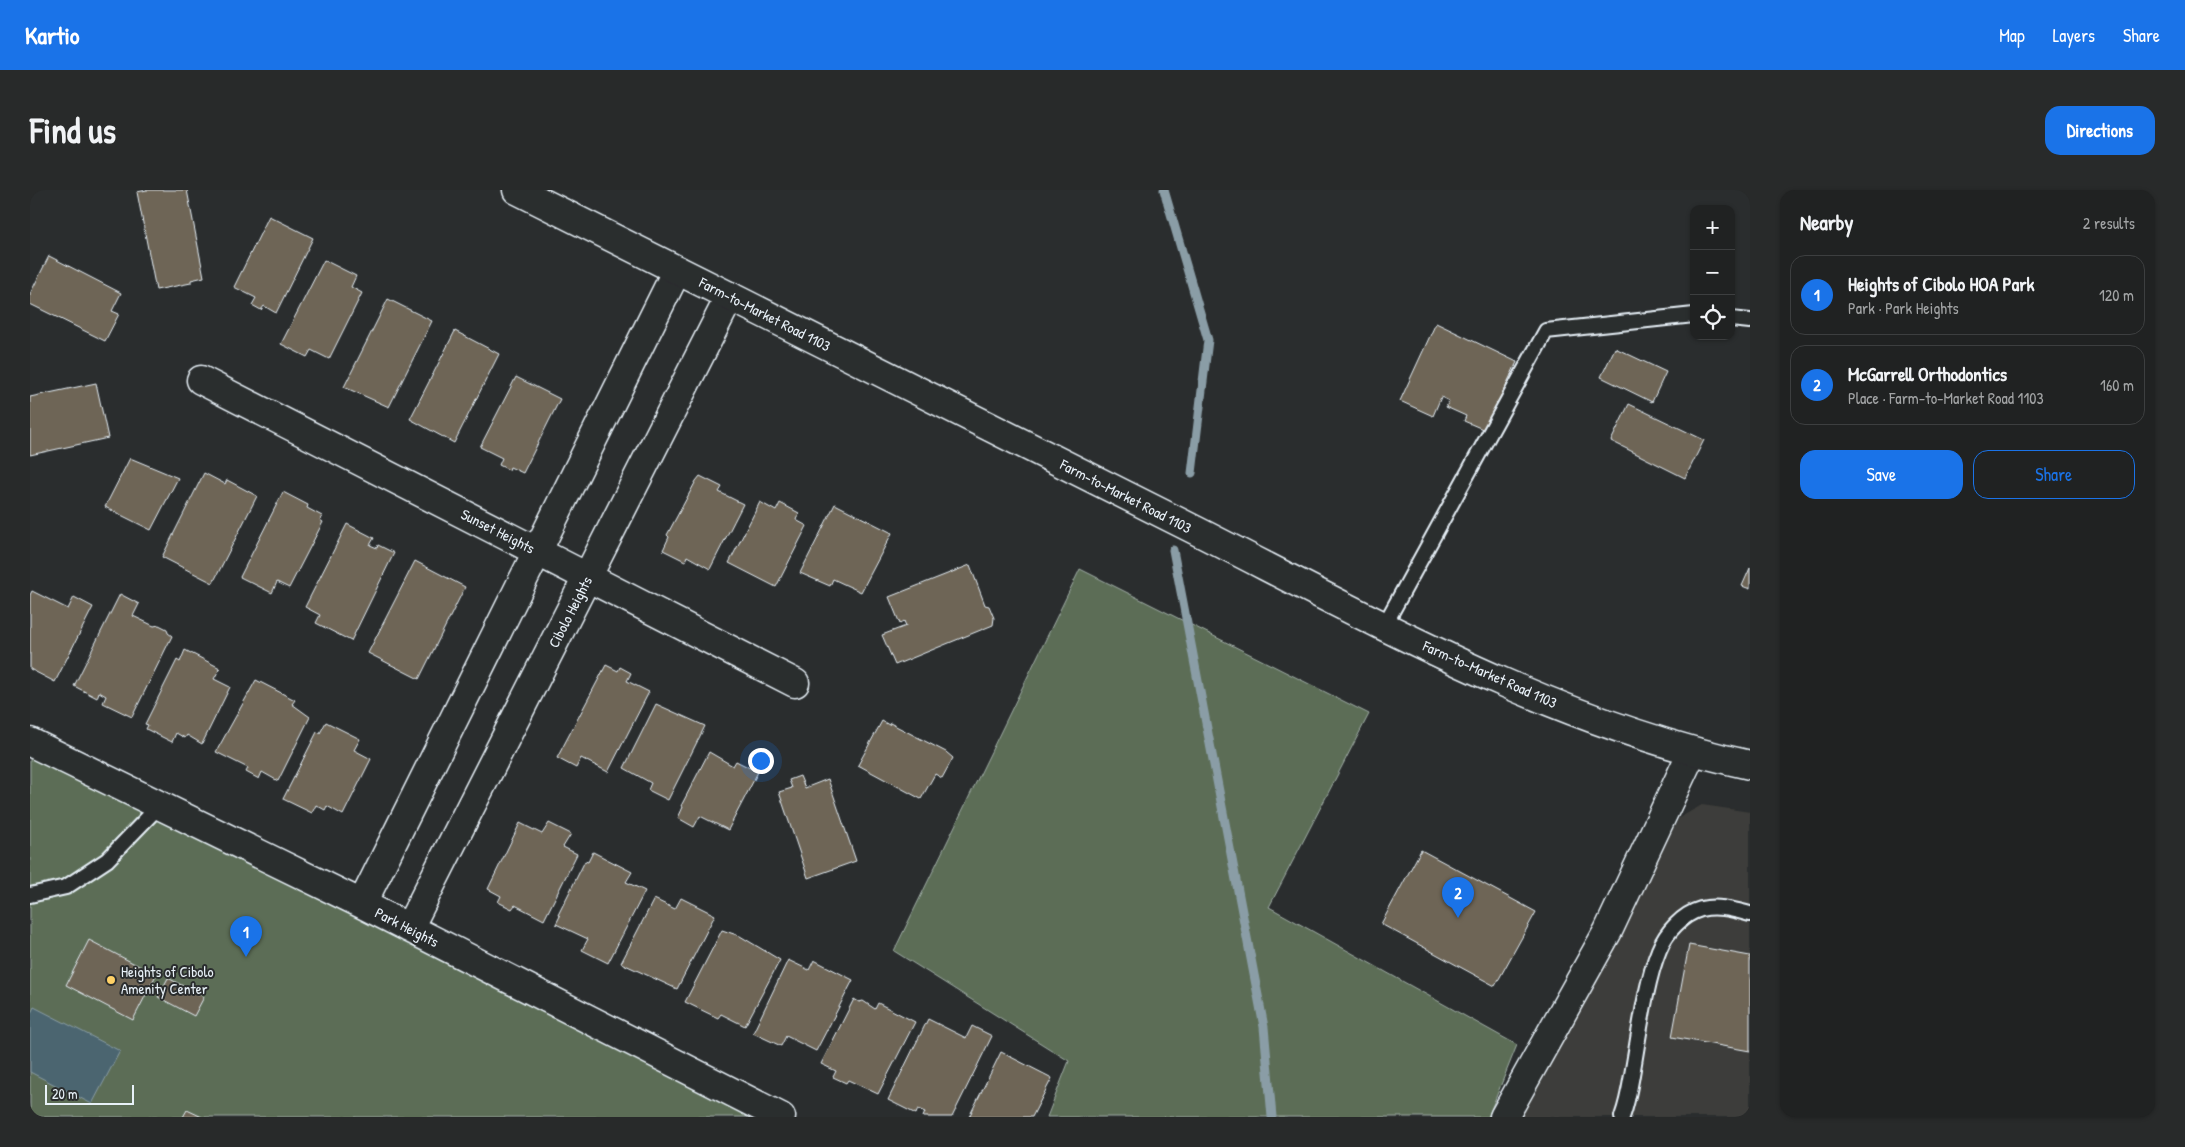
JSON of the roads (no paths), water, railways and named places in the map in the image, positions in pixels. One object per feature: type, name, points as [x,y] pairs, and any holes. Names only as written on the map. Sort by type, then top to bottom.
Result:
[{"type":"street","name":"Farm-to-Market Road 1103","points":[[517,190],[1384,626],[1587,717],[1692,752],[1750,765]]},
{"type":"street","points":[[362,904],[677,270]]},
{"type":"street","name":"Cibolo Heights","points":[[409,928],[730,296]]},
{"type":"street","name":"Sunset Heights","points":[[200,380],[795,683]]},
{"type":"street","name":"Park Heights","points":[[30,742],[362,904],[769,1114]]},
{"type":"street","points":[[1504,1117],[1608,931],[1692,752]]},
{"type":"lane","points":[[1384,626],[1546,331],[1690,315]]},
{"type":"lane","points":[[1735,320],[1750,322]]},
{"type":"lane","points":[[30,895],[66,887],[106,860],[159,806]]},
{"type":"lane","points":[[1622,1117],[1630,1097],[1632,1071],[1650,980],[1659,949],[1670,931],[1686,915],[1701,909],[1719,906],[1750,914]]},
{"type":"water","points":[[34,1007],[120,1051],[92,1104],[30,1072],[30,1015]]},
{"type":"waterway","points":[[1164,190],[1208,340],[1192,473]]},
{"type":"waterway","points":[[1173,550],[1264,1027],[1272,1117]]},
{"type":"place","name":"McGarrell Orthodontics","points":[[1458,918]]},
{"type":"place","name":"Heights of Cibolo HOA Park","points":[[246,957]]},
{"type":"place","name":"Heights of Cibolo Amenity Center","points":[[111,980]]}]
